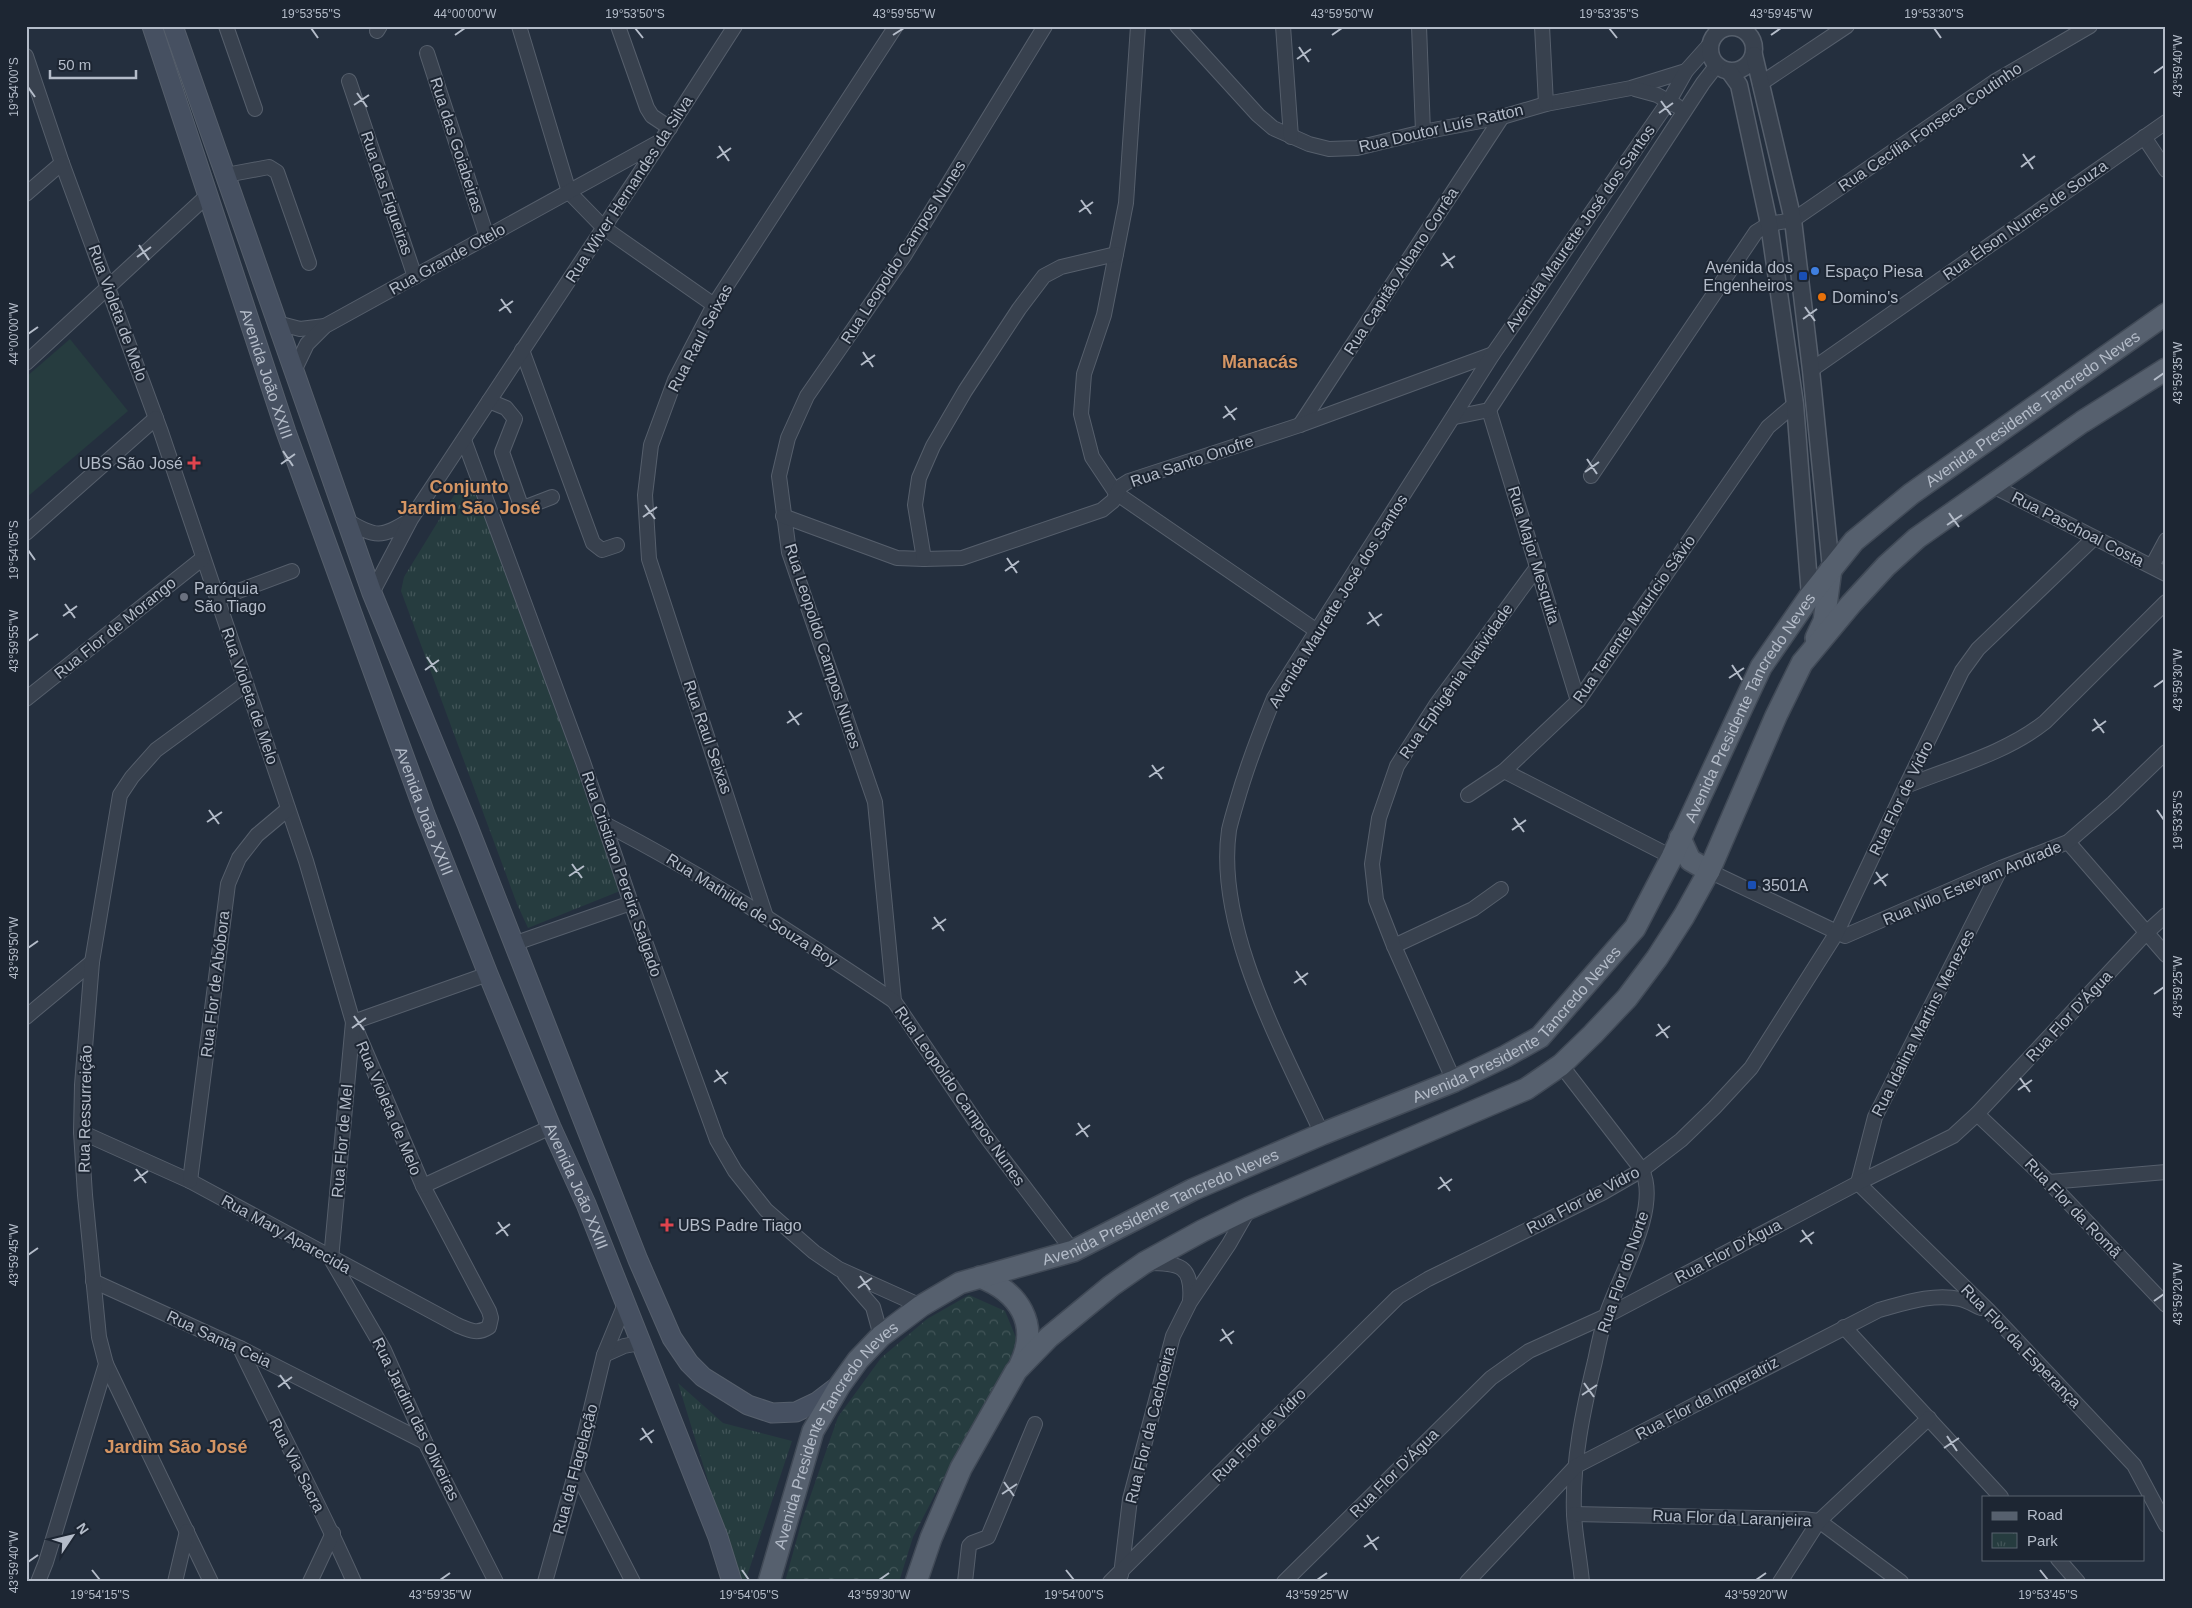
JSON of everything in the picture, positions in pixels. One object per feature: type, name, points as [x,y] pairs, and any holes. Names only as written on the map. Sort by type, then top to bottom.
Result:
[{"type":"main road","name":"Avenida João XXIII","points":[[152,26],[286,432],[425,814],[488,974],[608,1260],[718,1537],[732,1582]]},
{"type":"main road","name":"Avenida João XXIII","points":[[173,26],[372,593],[467,824],[661,1315],[680,1351],[702,1377],[748,1405],[772,1413],[796,1412],[818,1402],[840,1384]]},
{"type":"main road","name":"Avenida Presidente Tancredo Neves","points":[[770,1582],[813,1431],[840,1384],[858,1360],[881,1336],[921,1306],[960,1284],[1073,1251],[1192,1190],[1322,1134],[1454,1081],[1540,1037],[1635,928],[1676,848],[1761,667],[1810,596],[1854,541],[1910,494],[2166,314]]},
{"type":"main road","name":"Avenida Presidente Tancredo Neves","points":[[916,1582],[931,1538],[961,1468],[1016,1371],[1049,1336],[1111,1286],[1144,1263],[1202,1231],[1250,1208],[1526,1089],[1561,1065],[1627,998],[1684,916],[1709,871],[1776,716],[1802,663],[1850,604],[1886,566],[1917,538],[2082,422],[2166,369]]},
{"type":"main road","points":[[1802,663],[1824,621],[1831,568]]},
{"type":"main road","points":[[1676,848],[1690,860],[1709,871]]},
{"type":"main road","points":[[608,1260],[616,1266],[624,1268],[638,1260]]},
{"type":"main road","points":[[980,1277],[998,1284],[1008,1292],[1026,1316],[1028,1338],[1021,1362],[1016,1371]]},
{"type":"street","points":[[226,26],[255,109]]},
{"type":"street","points":[[519,26],[569,192],[604,228],[714,305]]},
{"type":"street","points":[[618,26],[647,108],[652,116],[670,128]]},
{"type":"street","name":"Rua Wiver Hernandes da Silva","points":[[372,593],[411,519],[662,141],[735,26]]},
{"type":"street","name":"Rua Raul Seixas","points":[[766,917],[649,559],[645,495],[651,445],[675,380],[714,305],[896,26]]},
{"type":"street","name":"Rua Leopoldo Campos Nunes","points":[[1045,26],[904,256],[807,396],[788,438],[780,476],[789,552],[876,802],[894,1002],[984,1134],[1073,1251]]},
{"type":"street","points":[[1138,26],[1126,203],[1104,315],[1084,374],[1081,414],[1092,457],[1116,493],[1317,631]]},
{"type":"street","name":"Rua Doutor Luís Ratton","points":[[1177,26],[1258,115],[1273,128],[1309,144],[1329,148],[1356,148],[1423,132],[1502,117],[1546,104],[1631,88],[1686,71]]},
{"type":"street","points":[[1284,26],[1290,137]]},
{"type":"street","points":[[1419,26],[1423,132]]},
{"type":"street","points":[[1542,26],[1546,104]]},
{"type":"street","points":[[1760,84],[1847,26]]},
{"type":"street","name":"Rua Cecília Fonseca Coutinho","points":[[1769,224],[1793,220],[1994,82],[2090,26]]},
{"type":"street","points":[[1810,596],[1795,404],[1769,224],[1739,85],[1712,59],[1711,43],[1713,37],[1721,28],[1735,27],[1747,30],[1754,45],[1754,55],[1760,84],[1793,220],[1811,370],[1831,568]]},
{"type":"street","name":"Avenida Maurette José dos Santos","points":[[1322,1134],[1254,985],[1234,921],[1228,867],[1229,830],[1256,741],[1274,698],[1455,417],[1493,354],[1669,101],[1686,71],[1711,43]]},
{"type":"street","name":"Rua das Goiabeiras","points":[[427,53],[487,237]]},
{"type":"street","points":[[1723,68],[1735,71],[1747,66],[1754,55]]},
{"type":"street","name":"Rua Violeta de Melo","points":[[26,56],[62,163],[156,418],[306,861],[353,1022],[423,1186],[489,1311],[491,1318],[489,1327]]},
{"type":"street","name":"Avenida Maurette José dos Santos","points":[[1489,410],[1703,82],[1723,68]]},
{"type":"street","name":"Rua das Figueiras","points":[[349,81],[415,277]]},
{"type":"street","name":"Rua Doutor Luís Ratton","points":[[1631,88],[1647,91],[1685,110]]},
{"type":"street","name":"Rua Capitão Albano Corrêa","points":[[1300,425],[1502,117]]},
{"type":"street","name":"Rua Élson Nunes de Souza","points":[[1811,370],[2166,122]]},
{"type":"street","points":[[2144,137],[2166,170]]},
{"type":"street","name":"Rua Grande Otelo","points":[[294,372],[306,344],[325,326],[662,141]]},
{"type":"street","points":[[26,194],[62,163]]},
{"type":"street","points":[[226,175],[269,166],[274,168],[309,263]]},
{"type":"street","points":[[26,363],[209,194]]},
{"type":"street","points":[[1591,476],[1744,247],[1756,232],[1769,224]]},
{"type":"street","points":[[924,559],[915,505],[919,478],[933,446],[964,391],[1019,309],[1044,276],[1061,267],[1116,254]]},
{"type":"street","name":"Rua Grande Otelo","points":[[277,323],[300,329],[325,326]]},
{"type":"street","points":[[522,350],[593,543],[602,550],[617,545]]},
{"type":"street","name":"Rua Santo Onofre","points":[[784,516],[897,558],[962,558],[1102,510],[1113,501],[1116,493],[1129,481],[1300,425],[1493,354]]},
{"type":"street","points":[[490,401],[506,408],[515,420],[502,452],[520,503],[526,507],[552,497]]},
{"type":"street","name":"Rua Tenente Maurício Sávio","points":[[1468,795],[1504,771],[1578,701],[1768,427],[1795,404]]},
{"type":"street","points":[[1455,417],[1489,410]]},
{"type":"street","name":"Rua Major Mesquita","points":[[1489,410],[1578,701]]},
{"type":"street","points":[[26,533],[156,418]]},
{"type":"street","name":"Rua Cristiano Pereira Salgado","points":[[464,440],[605,824],[631,903],[717,1140],[735,1171],[766,1210],[814,1252],[839,1269],[921,1306]]},
{"type":"street","name":"Rua Paschoal Costa","points":[[1990,485],[2166,574]]},
{"type":"street","name":"Rua Wiver Hernandes da Silva","points":[[346,520],[368,534],[380,534],[393,530],[411,519]]},
{"type":"street","name":"Rua Flor de Vidro","points":[[1110,1582],[1121,1576],[1398,1297],[1428,1279],[1602,1193],[1642,1170],[1681,1140],[1714,1108],[1751,1068],[1836,934],[1962,672],[1978,649],[2094,538]]},
{"type":"street","points":[[2152,566],[2166,540]]},
{"type":"street","name":"Rua Flor de Morango","points":[[26,699],[203,558]]},
{"type":"street","name":"Rua Ephigênia Natividade","points":[[1454,1081],[1394,946],[1376,900],[1372,864],[1379,818],[1397,766],[1436,706],[1538,566]]},
{"type":"street","points":[[217,599],[292,571]]},
{"type":"street","points":[[1906,786],[2028,735],[2045,722],[2166,602]]},
{"type":"street","name":"Rua Ressurreição","points":[[211,1582],[106,1364],[99,1336],[85,1195],[81,1132],[82,1086],[92,962],[120,795],[132,777],[156,750],[246,684]]},
{"type":"street","name":"Rua Nilo Estevam Andrade","points":[[1836,934],[1845,936],[1858,932],[2001,868],[2068,842],[2113,803],[2166,752]]},
{"type":"street","points":[[1504,771],[1676,848]]},
{"type":"street","name":"Rua Flor de Abóbora","points":[[190,1181],[228,884],[239,858],[257,835],[288,810]]},
{"type":"street","name":"Rua Mathilde de Souza Boy","points":[[605,824],[666,856],[766,917],[894,1002]]},
{"type":"street","points":[[2068,842],[2166,955]]},
{"type":"street","name":"Rua Idalina Martins Menezes","points":[[1858,1183],[1875,1117],[2001,868]]},
{"type":"street","points":[[1709,871],[1836,934]]},
{"type":"street","points":[[1394,946],[1473,908],[1501,889]]},
{"type":"street","points":[[513,944],[631,903]]},
{"type":"street","name":"Rua Flor D'Água","points":[[1284,1582],[1491,1378],[1529,1351],[1606,1316],[1858,1183],[1953,1136],[1977,1114],[2146,933],[2166,916]]},
{"type":"street","points":[[26,1017],[92,962]]},
{"type":"street","points":[[353,1022],[488,974]]},
{"type":"street","name":"Rua Flor de Mel","points":[[331,1259],[353,1022]]},
{"type":"street","points":[[1561,1065],[1642,1170]]},
{"type":"street","name":"Rua Flor da Romã","points":[[1977,1114],[2049,1182],[2166,1305]]},
{"type":"street","points":[[423,1186],[551,1127]]},
{"type":"street","name":"Rua Mary Aparecida","points":[[81,1132],[190,1181],[331,1259],[471,1331],[482,1332],[489,1327]]},
{"type":"street","name":"Rua Flor do Norte","points":[[1582,1582],[1574,1514],[1576,1466],[1584,1406],[1606,1316],[1630,1258],[1646,1206],[1645,1177],[1642,1170]]},
{"type":"street","points":[[2049,1182],[2166,1172]]},
{"type":"street","name":"Rua Flor da Esperança","points":[[1858,1183],[1989,1311],[2134,1465],[2166,1525]]},
{"type":"street","name":"Rua Flor da Cachoeira","points":[[1121,1576],[1130,1499],[1173,1336],[1190,1302],[1229,1244],[1250,1208]]},
{"type":"street","name":"Rua Jardim das Oliveiras","points":[[331,1259],[384,1350],[425,1442],[496,1582]]},
{"type":"street","points":[[1144,1263],[1170,1263],[1185,1270],[1191,1284],[1190,1302]]},
{"type":"street","name":"Rua Cristiano Pereira Salgado","points":[[839,1269],[873,1307],[881,1336]]},
{"type":"street","name":"Rua Santa Ceia","points":[[93,1281],[240,1348],[425,1442]]},
{"type":"street","name":"Rua Flor da Imperatriz","points":[[1467,1582],[1576,1466],[1879,1310],[1914,1300],[1941,1297],[1961,1299],[1989,1311]]},
{"type":"street","name":"Rua da Flagelação","points":[[545,1582],[576,1471],[604,1355],[625,1304]]},
{"type":"street","points":[[1844,1327],[2000,1496]]},
{"type":"street","points":[[604,1355],[624,1346],[640,1343]]},
{"type":"street","name":"Rua Via Sacra","points":[[240,1348],[333,1534],[354,1582]]},
{"type":"street","points":[[38,1582],[46,1562],[106,1364]]},
{"type":"street","points":[[1780,1582],[1819,1521],[1929,1418]]},
{"type":"street","points":[[965,1582],[969,1546],[988,1537],[1035,1424]]},
{"type":"street","points":[[576,1471],[633,1582]]},
{"type":"street","name":"Rua Flor da Laranjeira","points":[[1574,1514],[1803,1519],[1819,1521],[1900,1582]]},
{"type":"street","points":[[175,1582],[187,1531]]},
{"type":"street","points":[[310,1582],[333,1534]]},
{"type":"street","points":[[2059,1560],[2078,1582]]},
{"type":"green space","points":[[70,339],[128,411],[26,498],[26,377]]},
{"type":"green space","points":[[471,481],[478,491],[620,891],[528,928],[517,904],[401,591],[404,577],[461,484]]},
{"type":"green space","points":[[969,1295],[1005,1311],[1017,1340],[1003,1377],[955,1456],[913,1537],[899,1582],[785,1582],[802,1520],[838,1417],[881,1358],[927,1319]]},
{"type":"green space","points":[[678,1383],[723,1423],[792,1441],[745,1582],[739,1582]]},
{"type":"place","name":"Espaço Piesa","points":[[1815,271]]},
{"type":"place","name":"Avenida dos Engenheiros","points":[[1803,276]]},
{"type":"place","name":"Domino's","points":[[1822,297]]},
{"type":"place","name":"UBS São José","points":[[194,463]]},
{"type":"place","name":"Paróquia São Tiago","points":[[184,597]]},
{"type":"place","name":"3501A","points":[[1752,885]]},
{"type":"place","name":"UBS Padre Tiago","points":[[667,1225]]},
{"type":"district","name":"Manacás","points":[[1260,362]]},
{"type":"district","name":"Conjunto Jardim São José","points":[[469,497]]},
{"type":"district","name":"Jardim São José","points":[[176,1447]]}]
